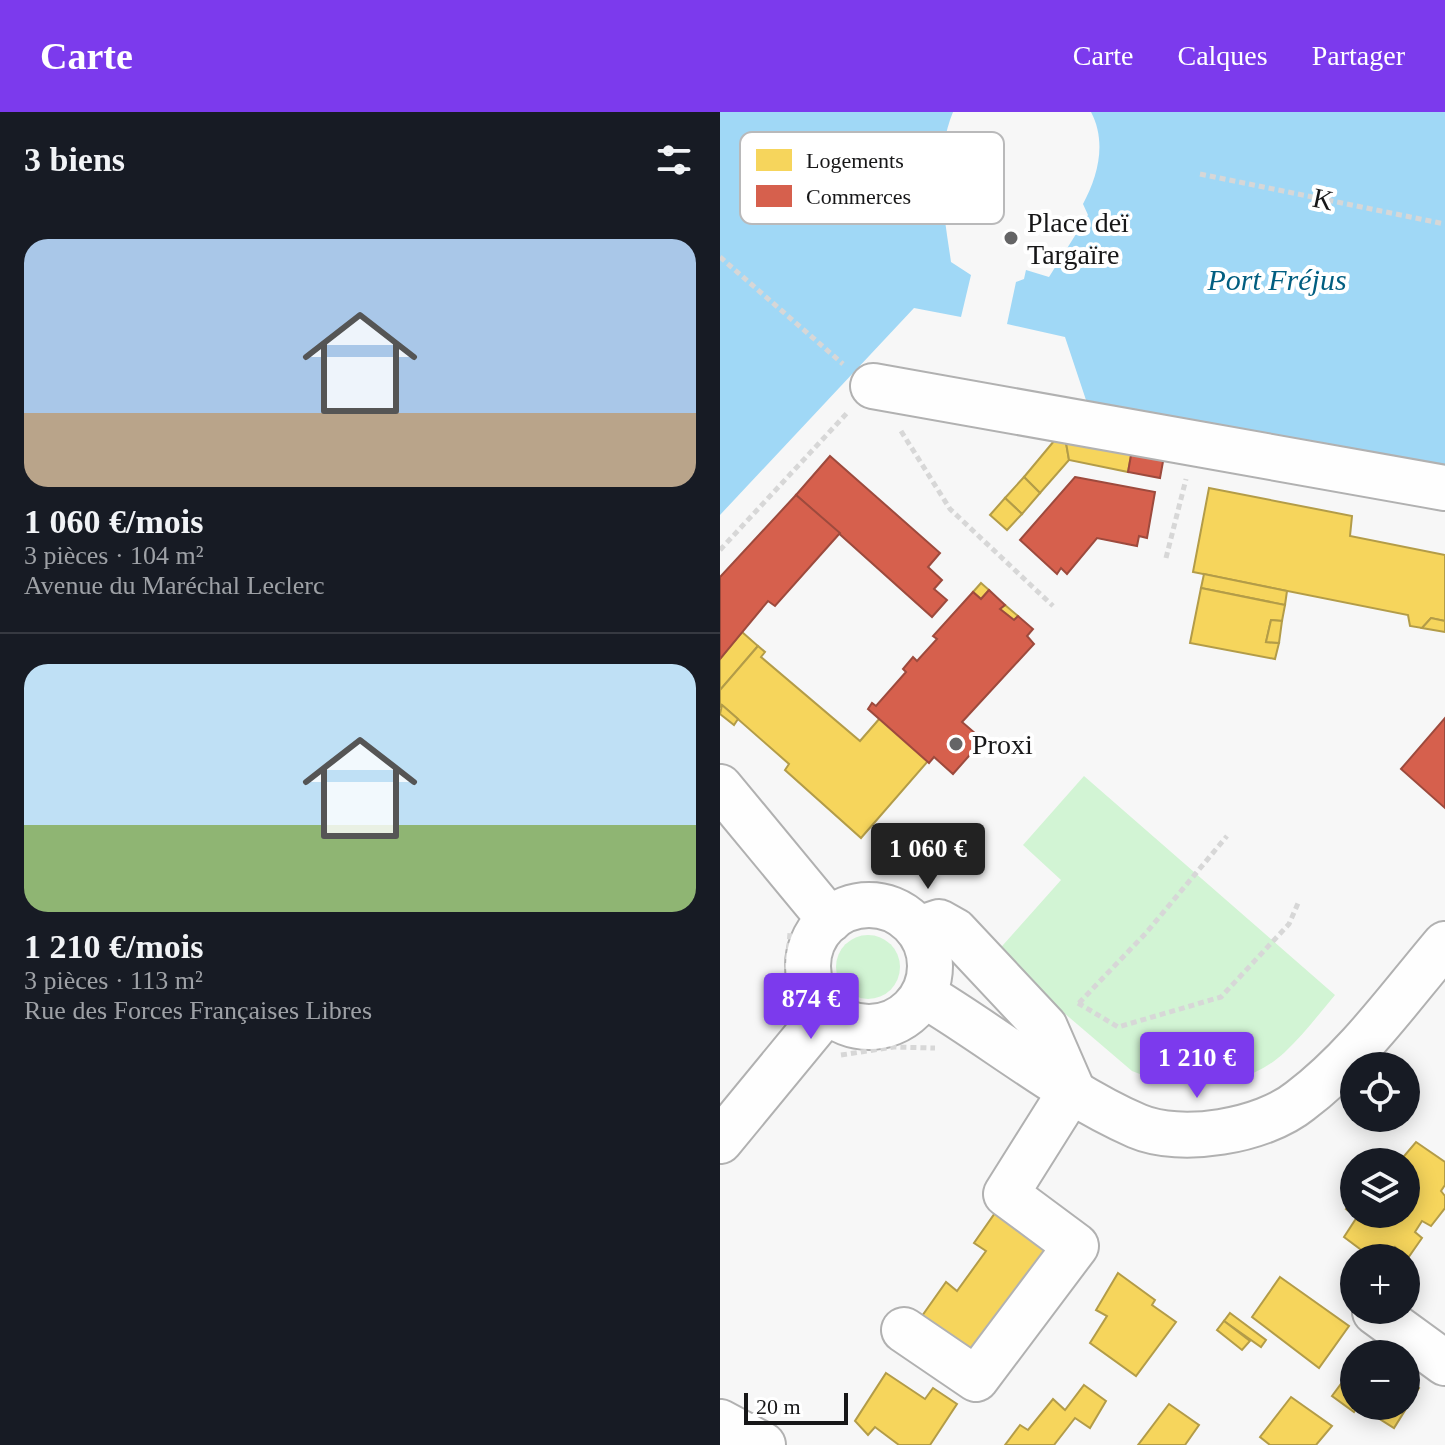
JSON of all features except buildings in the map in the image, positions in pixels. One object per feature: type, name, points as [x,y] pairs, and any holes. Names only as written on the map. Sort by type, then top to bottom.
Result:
[{"type":"street","points":[[873,386],[1445,488]]},
{"type":"street","points":[[720,787],[810,925],[814,940],[809,958],[813,986],[827,1011],[846,1023],[880,1026],[910,1013],[924,995],[930,973],[928,950],[918,929],[906,918],[876,905],[844,911],[810,925]]},
{"type":"street","points":[[918,929],[939,922],[955,931],[1015,993],[1045,1027],[1072,1089]]},
{"type":"street","points":[[924,995],[1072,1089],[1139,1127],[1190,1136],[1249,1125],[1298,1103],[1344,1060],[1445,944]]},
{"type":"street","points":[[720,1141],[827,1011]]},
{"type":"street","points":[[904,1330],[976,1379],[1076,1246],[1006,1194],[1072,1089]]},
{"type":"street","points":[[1391,1324],[1445,1363]]},
{"type":"street","points":[[720,1422],[763,1445]]},
{"type":"path","name":"K","points":[[1200,174],[1445,224]]},
{"type":"path","points":[[720,257],[837,359]]},
{"type":"path","points":[[720,550],[873,386],[950,509],[1053,606]]},
{"type":"path","points":[[1166,558],[1184,497],[1189,443]]},
{"type":"path","points":[[1079,1003],[1146,933],[1227,836]]},
{"type":"path","points":[[1067,996],[1118,1027],[1221,997],[1289,924],[1299,901]]},
{"type":"path","points":[[784,1003],[810,925]]},
{"type":"path","points":[[828,1061],[871,1049],[939,1048]]},
{"type":"green space","points":[[1084,776],[1335,995],[1292,1045],[1269,1065],[1251,1074],[1212,1084],[1171,1082],[1132,1071],[995,954],[1061,880],[1023,845]]},
{"type":"green space","points":[[862,935],[874,935],[891,944],[898,955],[898,979],[891,990],[874,999],[862,999],[850,994],[841,985],[836,973],[836,961],[841,949],[850,940]]},
{"type":"water","points":[[720,112],[953,112],[947,132],[740,132],[740,224],[946,224],[951,262],[971,275],[961,317],[914,308],[720,515]]},
{"type":"water","name":"Port Fréjus","points":[[1091,112],[1445,112],[1445,481],[1091,415],[1065,337],[1007,324],[1016,282],[1024,279],[1026,270],[1049,277],[1088,215],[1083,204],[1099,159],[1099,135]]},
{"type":"place","name":"Place deï Targaïre","points":[[1011,238]]},
{"type":"place","name":"Proxi","points":[[956,744]]}]
